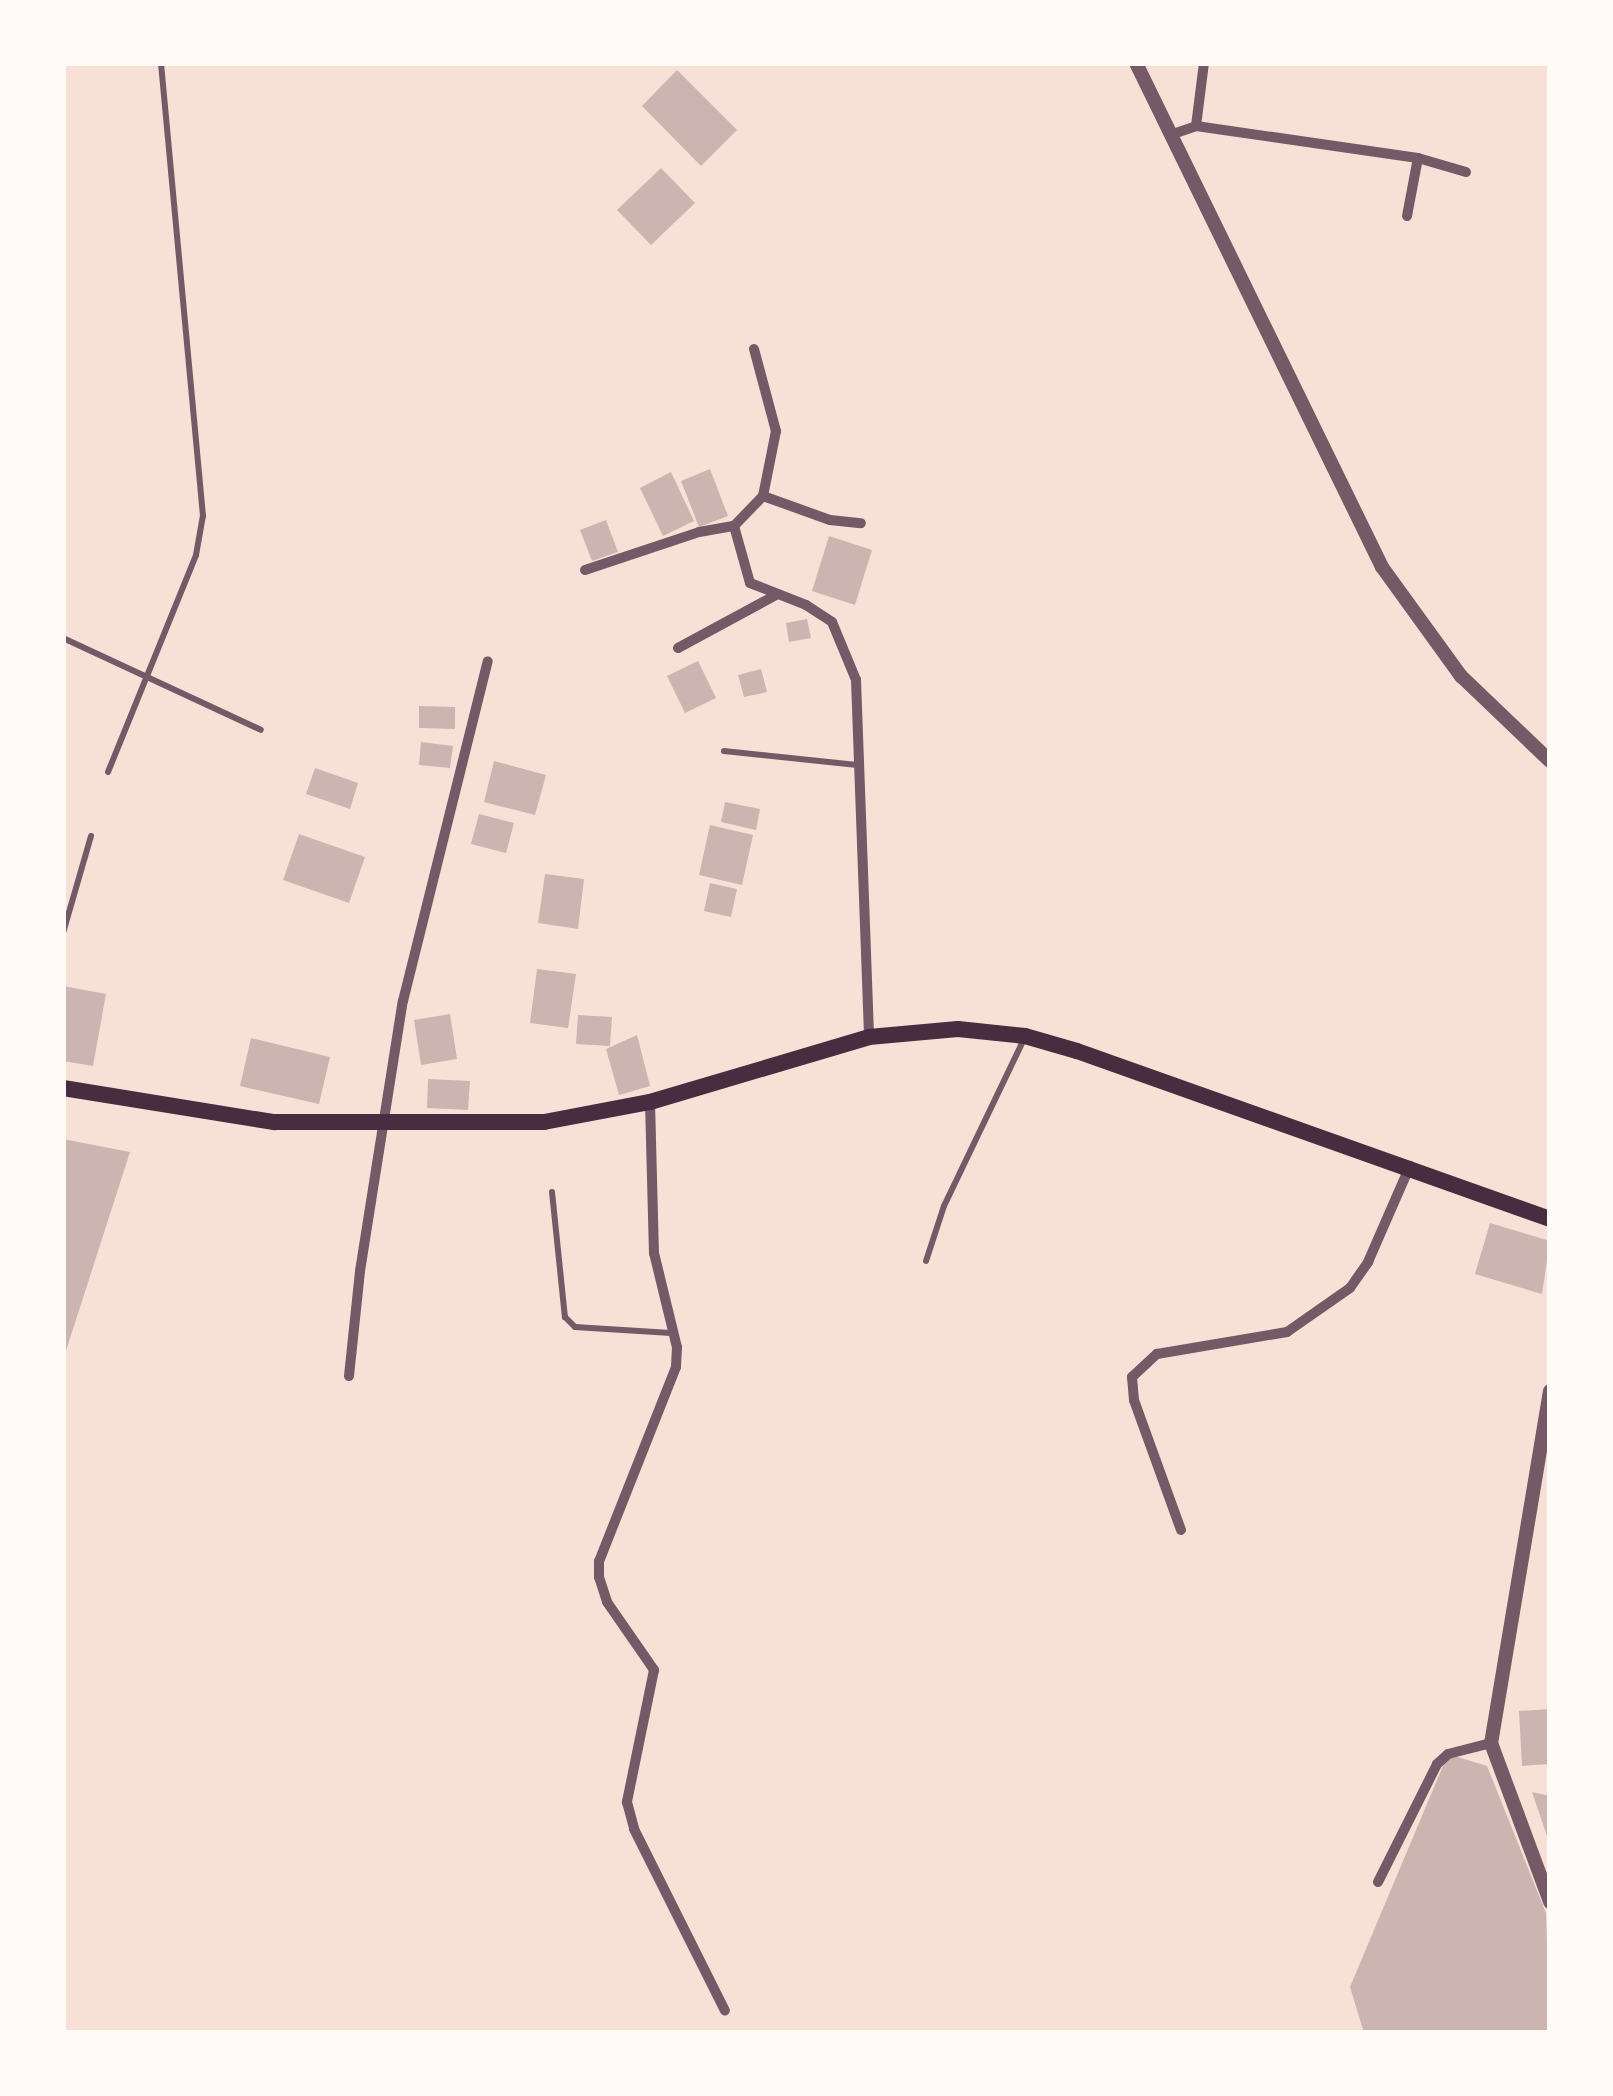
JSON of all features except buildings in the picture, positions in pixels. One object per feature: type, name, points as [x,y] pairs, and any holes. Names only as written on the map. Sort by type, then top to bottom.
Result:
[{"type":"main road","points":[[63,1088],[274,1122],[381,1126],[544,1122],[650,1102],[869,1037],[958,1029],[1025,1036],[1410,1166],[1550,1219]]},
{"type":"street","points":[[1136,63],[1382,567],[1461,676],[1550,761]]},
{"type":"street","points":[[1196,126],[1204,63]]},
{"type":"street","points":[[1173,134],[1196,126],[1418,158],[1466,172]]},
{"type":"street","points":[[1407,216],[1418,158]]},
{"type":"street","points":[[585,570],[699,532],[734,526],[763,496],[776,431],[754,350]]},
{"type":"street","points":[[763,496],[830,520],[861,524]]},
{"type":"street","points":[[734,526],[750,583],[806,605],[832,622],[856,680],[869,1037]]},
{"type":"street","points":[[678,648],[776,596]]},
{"type":"street","points":[[349,1376],[381,1126],[403,1000],[488,661]]},
{"type":"street","points":[[650,1102],[654,1253],[676,1367],[599,1561],[599,1576],[607,1602],[653,1670],[627,1802],[634,1829],[724,2011]]},
{"type":"street","points":[[1181,1530],[1133,1400],[1132,1377],[1156,1354],[1287,1331],[1350,1288],[1368,1262],[1410,1166]]},
{"type":"street","points":[[1550,1391],[1491,1743],[1550,1902]]},
{"type":"street","points":[[1378,1882],[1437,1764],[1448,1754],[1491,1743]]},
{"type":"lane","points":[[108,772],[196,555],[203,516],[161,63]]},
{"type":"lane","points":[[63,638],[261,730]]},
{"type":"lane","points":[[724,752],[857,765]]},
{"type":"lane","points":[[63,933],[91,836]]},
{"type":"lane","points":[[926,1261],[944,1206],[1025,1036]]},
{"type":"lane","points":[[552,1192],[565,1317],[575,1327],[673,1333]]}]
